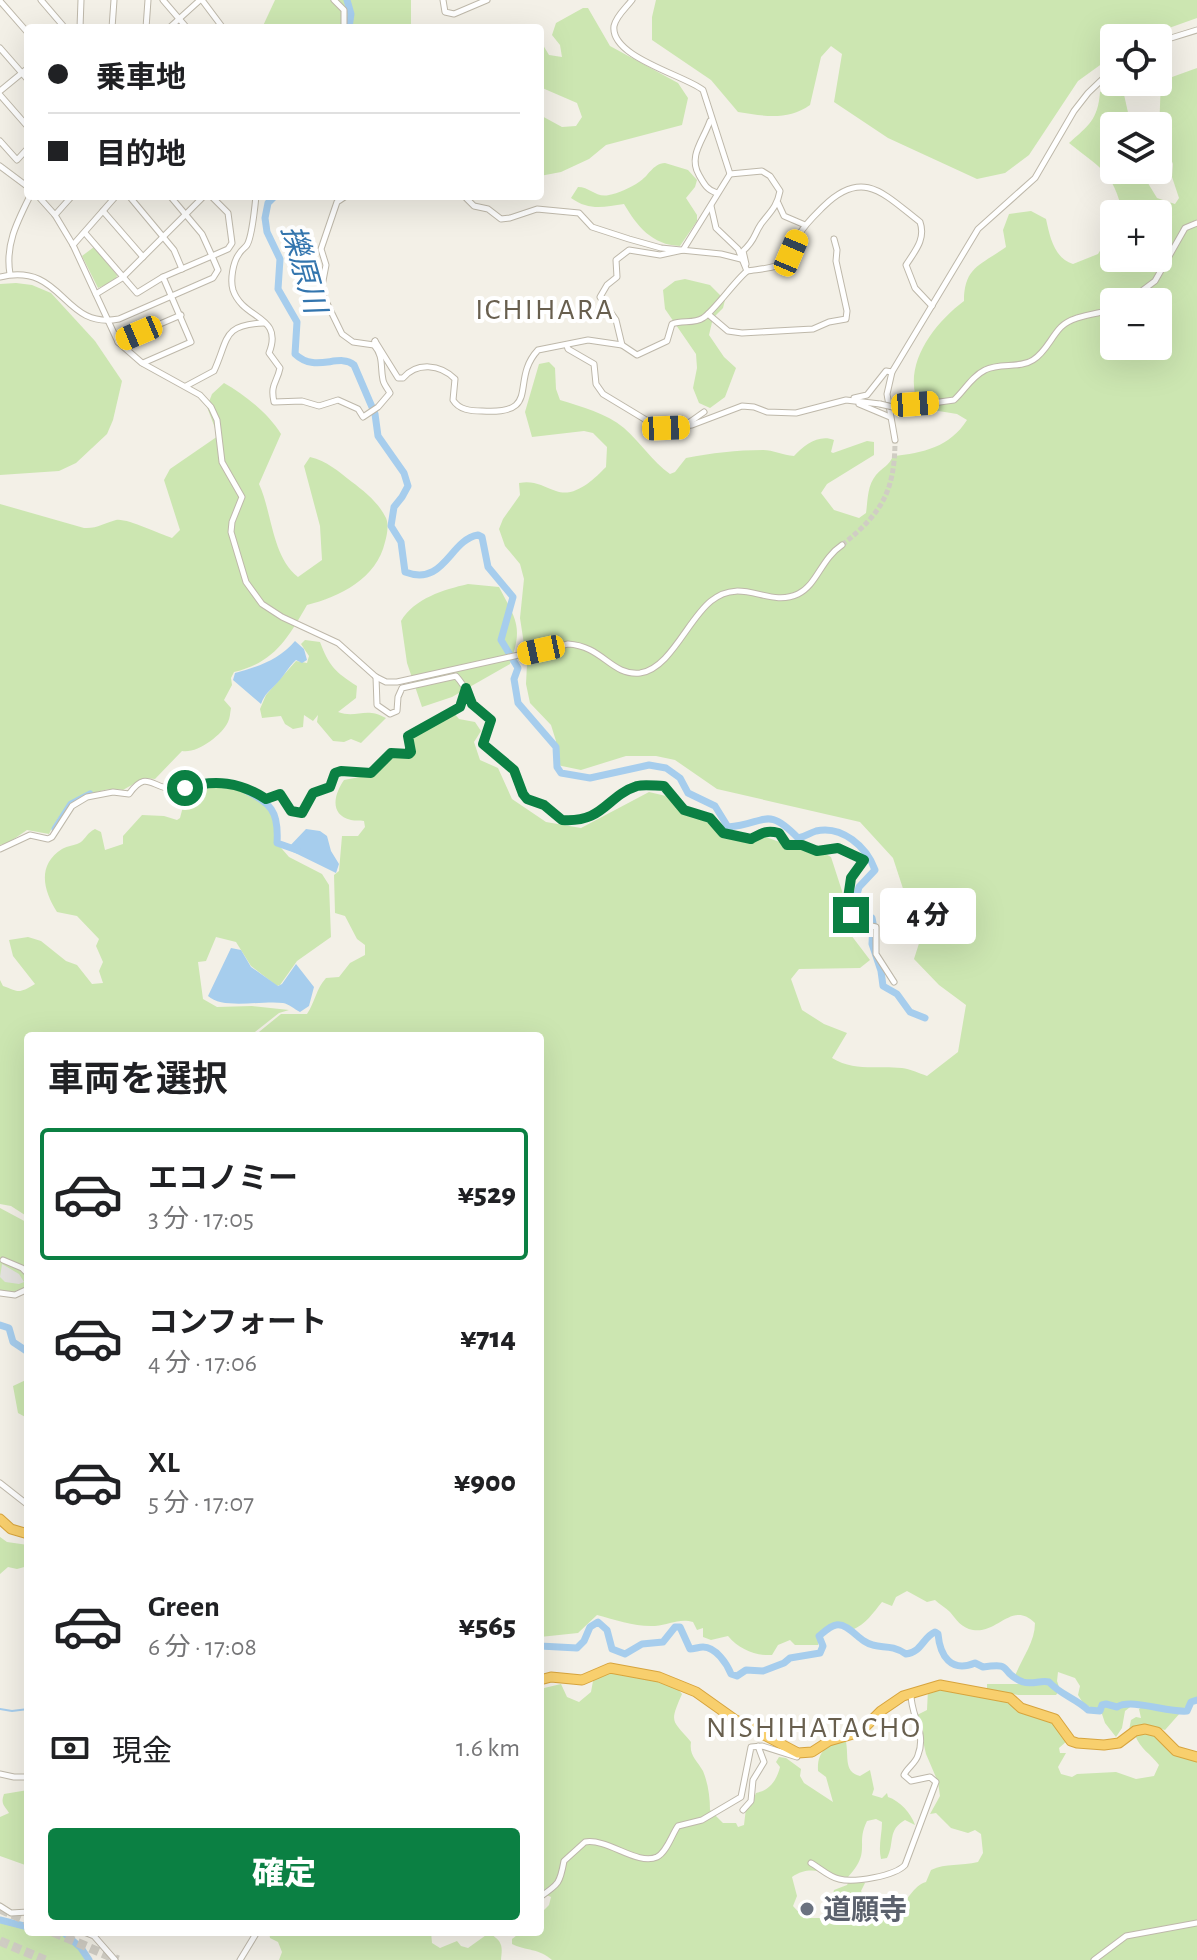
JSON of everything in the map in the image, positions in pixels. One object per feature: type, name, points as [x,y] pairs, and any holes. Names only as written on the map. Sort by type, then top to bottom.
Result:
[{"type":"highway","points":[[2,1525],[24,1534]]},
{"type":"highway","points":[[544,1679],[582,1680],[610,1668],[659,1677],[696,1692],[734,1719],[798,1753],[812,1752],[829,1741],[860,1732],[881,1711],[911,1693],[940,1685],[1003,1696],[1026,1710],[1043,1713],[1055,1719],[1074,1742],[1119,1743],[1135,1731],[1145,1729],[1157,1732],[1176,1751],[1197,1757]]},
{"type":"street","points":[[41,0],[62,24]]},
{"type":"street","points":[[80,24],[81,0]]},
{"type":"street","points":[[112,24],[114,0]]},
{"type":"street","points":[[146,24],[148,0]]},
{"type":"street","points":[[163,0],[183,24]]},
{"type":"street","points":[[173,24],[201,0],[220,24]]},
{"type":"street","points":[[334,0],[344,10],[344,24]]},
{"type":"street","points":[[443,0],[445,12],[454,14],[487,0]]},
{"type":"street","points":[[632,0],[616,21],[614,29],[619,43],[648,63],[703,90],[730,174]]},
{"type":"street","points":[[0,1],[24,28]]},
{"type":"street","points":[[1172,38],[1197,30]]},
{"type":"street","points":[[0,48],[24,75]]},
{"type":"street","points":[[22,73],[0,93],[24,122]]},
{"type":"street","points":[[895,440],[887,394],[892,372],[978,229],[1035,178],[1074,111],[1100,81]]},
{"type":"street","points":[[711,120],[695,154],[693,167],[705,186],[717,193]]},
{"type":"street","points":[[0,141],[17,160],[24,152]]},
{"type":"street","points":[[0,166],[24,184]]},
{"type":"street","points":[[730,174],[762,171],[770,176],[780,191],[778,203],[762,223],[756,238],[743,251],[746,269]]},
{"type":"street","points":[[622,345],[616,320],[600,297],[607,285],[617,277],[616,260],[629,250],[660,255],[683,250],[730,174]]},
{"type":"street","points":[[374,345],[375,341],[381,346],[398,378],[403,378],[417,367],[430,366],[455,379],[455,405],[473,411],[511,411],[517,407],[527,366],[538,350],[588,340],[622,345],[633,354],[640,354],[667,341],[672,324],[701,319],[708,314],[746,269],[779,265],[786,260],[805,225],[842,190],[852,186],[869,187],[920,222],[921,242],[906,265],[915,288],[932,306]]},
{"type":"street","points":[[10,274],[9,246],[28,200]]},
{"type":"street","points":[[42,200],[55,215],[73,245],[118,342],[142,363],[206,400],[215,413],[222,462],[241,493],[241,502],[231,527],[246,582],[265,608],[338,643],[376,677],[386,682],[568,644],[587,647],[626,671],[649,671],[662,662],[702,608],[723,591],[734,589],[786,598],[798,594],[809,587],[829,554],[842,545]]},
{"type":"street","points":[[55,215],[68,200]]},
{"type":"street","points":[[73,245],[113,200]]},
{"type":"street","points":[[132,200],[174,250],[182,269]]},
{"type":"street","points":[[0,277],[22,273],[46,281],[78,312],[107,321],[127,316],[213,278],[218,270],[202,234],[173,200]]},
{"type":"street","points":[[96,294],[122,278],[200,200]]},
{"type":"street","points":[[85,233],[137,293],[163,277],[228,249],[232,243],[228,213],[215,200]]},
{"type":"street","points":[[255,200],[249,243],[237,255],[231,284],[240,303],[265,323],[274,339],[269,353],[280,368],[274,380],[274,402],[302,401],[319,406],[338,400],[358,409],[363,417],[368,416],[390,393],[383,380],[384,366],[380,353],[374,345],[353,342],[342,334],[321,291],[326,265],[321,249],[340,200]]},
{"type":"street","points":[[468,200],[501,219],[537,209],[579,213],[599,230],[661,248],[742,259]]},
{"type":"street","points":[[778,203],[784,216],[805,225]]},
{"type":"street","points":[[711,206],[716,228],[738,249],[746,269]]},
{"type":"street","points":[[103,211],[143,257]]},
{"type":"street","points":[[1146,288],[1155,281],[1185,228],[1197,223]]},
{"type":"street","points":[[708,314],[728,331],[742,333],[813,329],[846,319],[834,239]]},
{"type":"street","points":[[142,363],[191,342],[163,277]]},
{"type":"street","points":[[848,400],[872,401],[897,408],[954,400],[983,371],[997,366],[1028,363],[1037,358],[1062,325],[1100,313]]},
{"type":"street","points":[[118,342],[181,315]]},
{"type":"street","points":[[186,386],[214,371],[228,333],[243,324],[265,323]]},
{"type":"street","points":[[567,346],[592,362],[596,384],[620,406],[659,429],[683,427],[742,406],[767,412],[796,413],[865,396],[886,371],[892,372]]},
{"type":"street","points":[[848,400],[868,405],[890,417]]},
{"type":"street","points":[[683,427],[704,412]]},
{"type":"street","points":[[376,677],[377,705],[390,714],[397,711],[402,688],[456,676],[466,688],[472,704],[491,720],[483,744],[514,770],[527,799],[544,805],[562,820],[594,816],[611,801],[637,786],[664,786],[684,810],[710,818],[723,833],[751,839],[765,831],[779,833],[787,845],[802,845],[817,851],[838,848],[864,860],[851,878],[848,909],[854,922],[876,927],[876,954],[894,982]]},
{"type":"street","points":[[0,849],[30,835],[48,839],[65,814],[81,800],[113,792],[129,794],[139,783],[147,780],[176,790],[217,781],[245,788],[266,799],[280,794],[291,811],[302,813],[313,793],[330,787],[335,773],[371,773],[391,753],[409,754],[408,736],[460,707],[466,688]]},
{"type":"street","points":[[3,1260],[24,1270]]},
{"type":"street","points":[[0,1293],[15,1295],[24,1291]]},
{"type":"street","points":[[0,1483],[24,1502]]},
{"type":"street","points":[[811,1863],[831,1876],[846,1880],[886,1876],[905,1865],[926,1803],[936,1787],[936,1782],[930,1777],[911,1781],[905,1779],[904,1773],[918,1758],[921,1739],[917,1718],[911,1709],[911,1693]]},
{"type":"street","points":[[758,1745],[764,1762],[753,1780],[752,1798],[744,1808],[741,1797],[751,1747],[758,1745],[797,1757],[798,1753]]},
{"type":"street","points":[[0,1774],[24,1777]]},
{"type":"street","points":[[544,1894],[559,1884],[564,1861],[585,1842],[609,1844],[638,1856],[657,1857],[678,1826],[702,1820],[741,1797]]},
{"type":"street","points":[[0,1906],[11,1913],[24,1912]]},
{"type":"street","points":[[1094,1960],[1116,1942],[1134,1933],[1197,1923]]},
{"type":"street","points":[[94,1936],[115,1960]]},
{"type":"street","points":[[240,1960],[255,1936]]},
{"type":"green space","points":[[275,0],[411,0],[411,24],[264,24]]},
{"type":"green space","points":[[656,0],[1197,0],[1197,18],[1172,27],[1172,24],[1100,24],[1100,65],[1078,81],[1029,155],[1005,173],[977,179],[888,138],[834,102],[842,54],[831,46],[821,57],[810,105],[784,115],[738,112],[711,80],[652,40]]},
{"type":"green space","points":[[588,8],[610,46],[678,83],[688,98],[682,125],[606,145],[589,159],[561,172],[544,175],[544,117],[562,127],[576,126],[582,117],[577,103],[544,89],[544,47],[549,55],[562,57],[560,45],[552,35],[556,23]]},
{"type":"green space","points":[[1197,68],[1197,1699],[1188,1704],[1165,1730],[1148,1725],[1129,1730],[1131,1720],[1141,1718],[1139,1709],[1145,1705],[1134,1704],[1125,1711],[1122,1728],[1116,1737],[1102,1714],[1083,1703],[1075,1678],[1058,1672],[1060,1690],[1056,1695],[1018,1695],[987,1689],[987,1684],[1022,1684],[1021,1678],[1015,1676],[1031,1643],[1035,1623],[1019,1615],[982,1630],[969,1629],[935,1600],[927,1602],[907,1591],[896,1597],[892,1606],[882,1602],[857,1628],[852,1630],[840,1624],[833,1625],[820,1633],[818,1645],[795,1645],[790,1640],[778,1645],[772,1655],[748,1651],[728,1636],[711,1640],[703,1637],[703,1628],[697,1630],[693,1622],[688,1621],[648,1626],[597,1615],[578,1633],[544,1637],[544,1032],[259,1032],[281,1014],[307,1014],[326,978],[339,977],[350,963],[365,955],[365,945],[357,939],[345,916],[335,913],[334,875],[339,871],[342,836],[358,836],[365,827],[364,821],[351,820],[339,813],[336,808],[338,791],[344,780],[370,775],[389,756],[410,756],[410,735],[454,713],[459,719],[475,722],[481,731],[474,742],[480,760],[498,768],[512,799],[546,822],[581,828],[649,792],[666,796],[681,810],[740,838],[766,837],[801,850],[822,852],[831,857],[851,935],[870,960],[860,968],[799,969],[791,979],[802,1010],[824,1024],[847,1033],[832,1058],[849,1065],[902,1068],[927,1076],[958,1052],[966,1005],[939,985],[914,959],[922,934],[910,910],[893,858],[860,822],[717,789],[675,760],[656,756],[626,756],[581,770],[557,765],[554,753],[556,741],[551,725],[530,703],[526,684],[527,664],[520,618],[524,579],[520,564],[505,546],[499,529],[520,495],[519,483],[534,483],[563,493],[577,490],[606,467],[607,447],[593,433],[584,431],[532,437],[525,412],[539,364],[549,362],[555,368],[560,400],[610,418],[670,474],[686,458],[705,455],[763,450],[794,456],[807,445],[823,438],[834,440],[833,453],[867,441],[874,442],[874,455],[827,484],[821,493],[834,510],[859,518],[866,513],[873,479],[893,456],[935,447],[952,437],[967,420],[957,414],[920,408],[914,378],[917,363],[931,335],[964,301],[971,274],[1006,247],[1003,230],[1009,214],[1031,211],[1046,219],[1057,252],[1073,264],[1100,251],[1100,272],[1172,272],[1172,203],[1175,204],[1179,198],[1172,177],[1172,112],[1160,112],[1160,96],[1172,96],[1172,77]]},
{"type":"green space","points":[[1100,92],[1100,96],[1124,96],[1128,112],[1100,112],[1100,168],[1069,143],[1094,116]]},
{"type":"green space","points":[[665,163],[688,170],[697,180],[686,198],[697,215],[697,221],[680,246],[661,242],[646,233],[624,204],[590,206],[571,198],[578,187],[604,196],[620,192]]},
{"type":"green space","points":[[1113,184],[1148,184],[1157,198],[1163,200],[1119,200]]},
{"type":"green space","points":[[94,247],[117,275],[116,280],[98,288],[82,256]]},
{"type":"green space","points":[[685,279],[710,285],[725,300],[723,308],[713,318],[709,335],[736,368],[725,397],[710,408],[699,403],[693,388],[696,354],[665,309],[663,290],[675,281]]},
{"type":"green space","points":[[0,284],[32,285],[51,293],[95,341],[122,381],[107,434],[76,463],[59,471],[0,475]]},
{"type":"green space","points":[[224,383],[256,405],[281,434],[259,484],[278,546],[289,568],[298,577],[322,560],[320,526],[304,466],[310,457],[337,470],[379,507],[388,527],[381,555],[366,576],[355,584],[332,597],[307,605],[270,656],[234,672],[232,685],[224,700],[231,708],[229,719],[215,738],[195,750],[182,751],[155,779],[144,778],[123,790],[107,790],[80,798],[63,812],[49,834],[27,830],[0,845],[0,504],[84,528],[121,520],[172,538],[180,530],[164,480],[170,469],[218,436],[207,407],[212,394]]},
{"type":"green space","points":[[468,584],[499,587],[516,624],[516,641],[510,664],[452,697],[422,707],[407,663],[401,621],[422,601]]},
{"type":"green space","points":[[305,640],[320,642],[334,668],[357,686],[356,698],[338,712],[372,713],[386,718],[361,743],[351,739],[333,741],[317,722],[318,715],[313,721],[304,715],[303,727],[293,729],[285,724],[281,716],[262,718],[260,709],[266,695],[296,661],[307,663],[309,656],[301,644]]},
{"type":"green space","points":[[211,785],[237,788],[262,801],[275,823],[276,842],[289,857],[322,874],[329,885],[331,937],[297,961],[277,986],[251,966],[236,942],[216,937],[206,961],[198,962],[203,999],[217,1007],[252,1006],[289,1010],[279,1013],[255,1032],[24,1032],[24,1214],[11,1206],[0,1204],[0,980],[3,986],[19,991],[35,984],[13,956],[9,940],[28,937],[41,941],[66,961],[77,965],[92,984],[103,983],[99,971],[103,962],[96,946],[99,939],[77,916],[57,912],[48,895],[45,878],[49,862],[62,849],[81,842],[95,829],[101,832],[105,850],[123,844],[123,836],[142,815],[177,820],[187,791]]},
{"type":"green space","points":[[0,1208],[24,1221],[24,1288],[11,1293],[0,1291]]},
{"type":"green space","points":[[24,1381],[24,1416],[18,1413],[13,1386]]},
{"type":"green space","points":[[0,1537],[7,1542],[24,1544],[24,1567],[8,1567],[0,1574]]},
{"type":"green space","points":[[618,1672],[662,1680],[682,1694],[674,1721],[691,1742],[692,1754],[703,1771],[710,1810],[723,1823],[736,1823],[738,1827],[744,1825],[746,1808],[756,1793],[769,1787],[777,1776],[780,1767],[776,1762],[779,1757],[786,1758],[801,1769],[800,1776],[804,1783],[833,1802],[826,1777],[818,1771],[819,1758],[825,1749],[845,1738],[849,1766],[854,1774],[860,1776],[870,1770],[874,1789],[872,1795],[882,1798],[887,1793],[908,1812],[915,1825],[905,1820],[899,1824],[887,1858],[881,1859],[882,1822],[876,1819],[867,1821],[859,1861],[848,1877],[806,1871],[792,1877],[797,1896],[793,1906],[804,1918],[828,1918],[839,1912],[839,1905],[832,1898],[834,1890],[847,1885],[849,1881],[861,1880],[865,1883],[861,1891],[864,1896],[877,1893],[878,1900],[898,1906],[926,1882],[931,1870],[978,1862],[983,1853],[981,1834],[975,1830],[968,1833],[951,1828],[936,1813],[930,1814],[940,1796],[917,1715],[927,1710],[928,1689],[959,1690],[995,1697],[1045,1717],[1058,1726],[1067,1741],[1059,1748],[1060,1753],[1066,1753],[1058,1767],[1061,1774],[1072,1777],[1077,1774],[1116,1772],[1136,1779],[1154,1776],[1159,1765],[1135,1735],[1151,1732],[1173,1753],[1197,1761],[1197,1960],[552,1960],[542,1953],[512,1944],[516,1936],[544,1936],[544,1910],[551,1897],[544,1894],[544,1688],[561,1684],[567,1697],[579,1702],[591,1692],[593,1681],[606,1673]]},
{"type":"green space","points":[[24,1791],[24,1865],[0,1856],[0,1817],[9,1813],[3,1803],[4,1794]]},
{"type":"green space","points":[[0,1920],[24,1926],[24,1936],[69,1938],[85,1960],[0,1960]]},
{"type":"green space","points":[[431,1936],[432,1943],[440,1948],[457,1941],[468,1948],[485,1936],[493,1936],[502,1947],[502,1955],[501,1960],[279,1960],[282,1952],[278,1942],[270,1938]]},
{"type":"shaded area","points":[[2,1264],[19,1274],[24,1282],[5,1282],[0,1277]]},
{"type":"water","points":[[295,641],[304,649],[307,660],[302,663],[296,660],[261,704],[233,680],[235,673],[275,658]]},
{"type":"water","points":[[306,829],[320,831],[327,836],[339,864],[336,873],[287,849]]},
{"type":"water","points":[[231,948],[241,950],[251,967],[278,986],[296,964],[314,987],[309,1006],[300,1012],[283,1003],[233,1004],[208,996]]},
{"type":"waterway","name":"擽原川","points":[[347,0],[351,14],[350,24]]},
{"type":"waterway","name":"擽原川","points":[[271,200],[265,218],[267,232],[280,259],[278,289],[297,322],[295,354],[311,362],[341,361],[354,365],[375,414],[378,436],[404,473],[408,486],[394,507],[391,526],[401,542],[405,572],[418,575],[429,573],[468,539],[478,535],[482,537],[488,567],[513,597],[501,640],[518,668],[514,679],[518,703],[556,747],[557,767],[561,773],[590,778],[649,765],[666,768],[680,778],[688,793],[715,806],[728,827],[772,819],[798,838],[826,830],[852,840],[866,853],[875,870],[859,887],[855,902],[872,918],[872,944],[883,986],[897,994],[910,1012],[925,1018]]},
{"type":"waterway","points":[[243,789],[267,804],[275,815],[277,843],[297,850]]},
{"type":"waterway","points":[[55,829],[71,804],[90,794]]},
{"type":"waterway","points":[[0,1325],[9,1328],[13,1342],[24,1349]]},
{"type":"waterway","points":[[544,1646],[577,1648],[590,1627],[598,1622],[607,1630],[612,1649],[625,1654],[642,1644],[663,1642],[675,1627],[680,1627],[690,1649],[703,1647],[712,1650],[724,1661],[731,1674],[737,1676],[746,1670],[763,1671],[790,1658],[820,1653],[823,1646],[819,1636],[836,1625],[847,1628],[869,1644],[894,1648],[906,1654],[915,1651],[935,1632],[944,1655],[953,1664],[1000,1666],[1023,1682],[1049,1682],[1088,1710],[1100,1711],[1106,1704],[1117,1707],[1132,1704],[1187,1711],[1191,1702],[1197,1700]]},
{"type":"waterway","points":[[0,1709],[24,1710]]},
{"type":"waterway","points":[[0,1920],[24,1926]]},
{"type":"waterway","points":[[68,1936],[89,1960]]},
{"type":"tunnel","points":[[842,545],[867,522],[884,500],[892,473],[895,440]]},
{"type":"tunnel","points":[[0,1909],[24,1919]]},
{"type":"tunnel","points":[[62,1936],[118,1960]]},
{"type":"tunnel","points":[[0,1941],[45,1960]]},
{"type":"place","name":"道願寺","points":[[807,1909]]},
{"type":"district","name":"ICHIHARA","points":[[545,309]]},
{"type":"district","name":"NISHIHATACHO","points":[[814,1727]]},
{"type":"route","points":[[185,788],[217,781],[245,788],[266,799],[280,794],[291,811],[302,813],[313,793],[330,787],[335,773],[371,773],[387,755],[409,754],[408,736],[460,707],[466,688],[472,704],[492,723],[483,744],[514,770],[527,799],[553,810],[562,820],[594,816],[611,801],[637,786],[664,786],[684,810],[710,818],[723,833],[751,839],[765,831],[779,833],[787,845],[802,845],[817,851],[838,848],[864,860],[851,878],[847,905],[851,915]]}]
